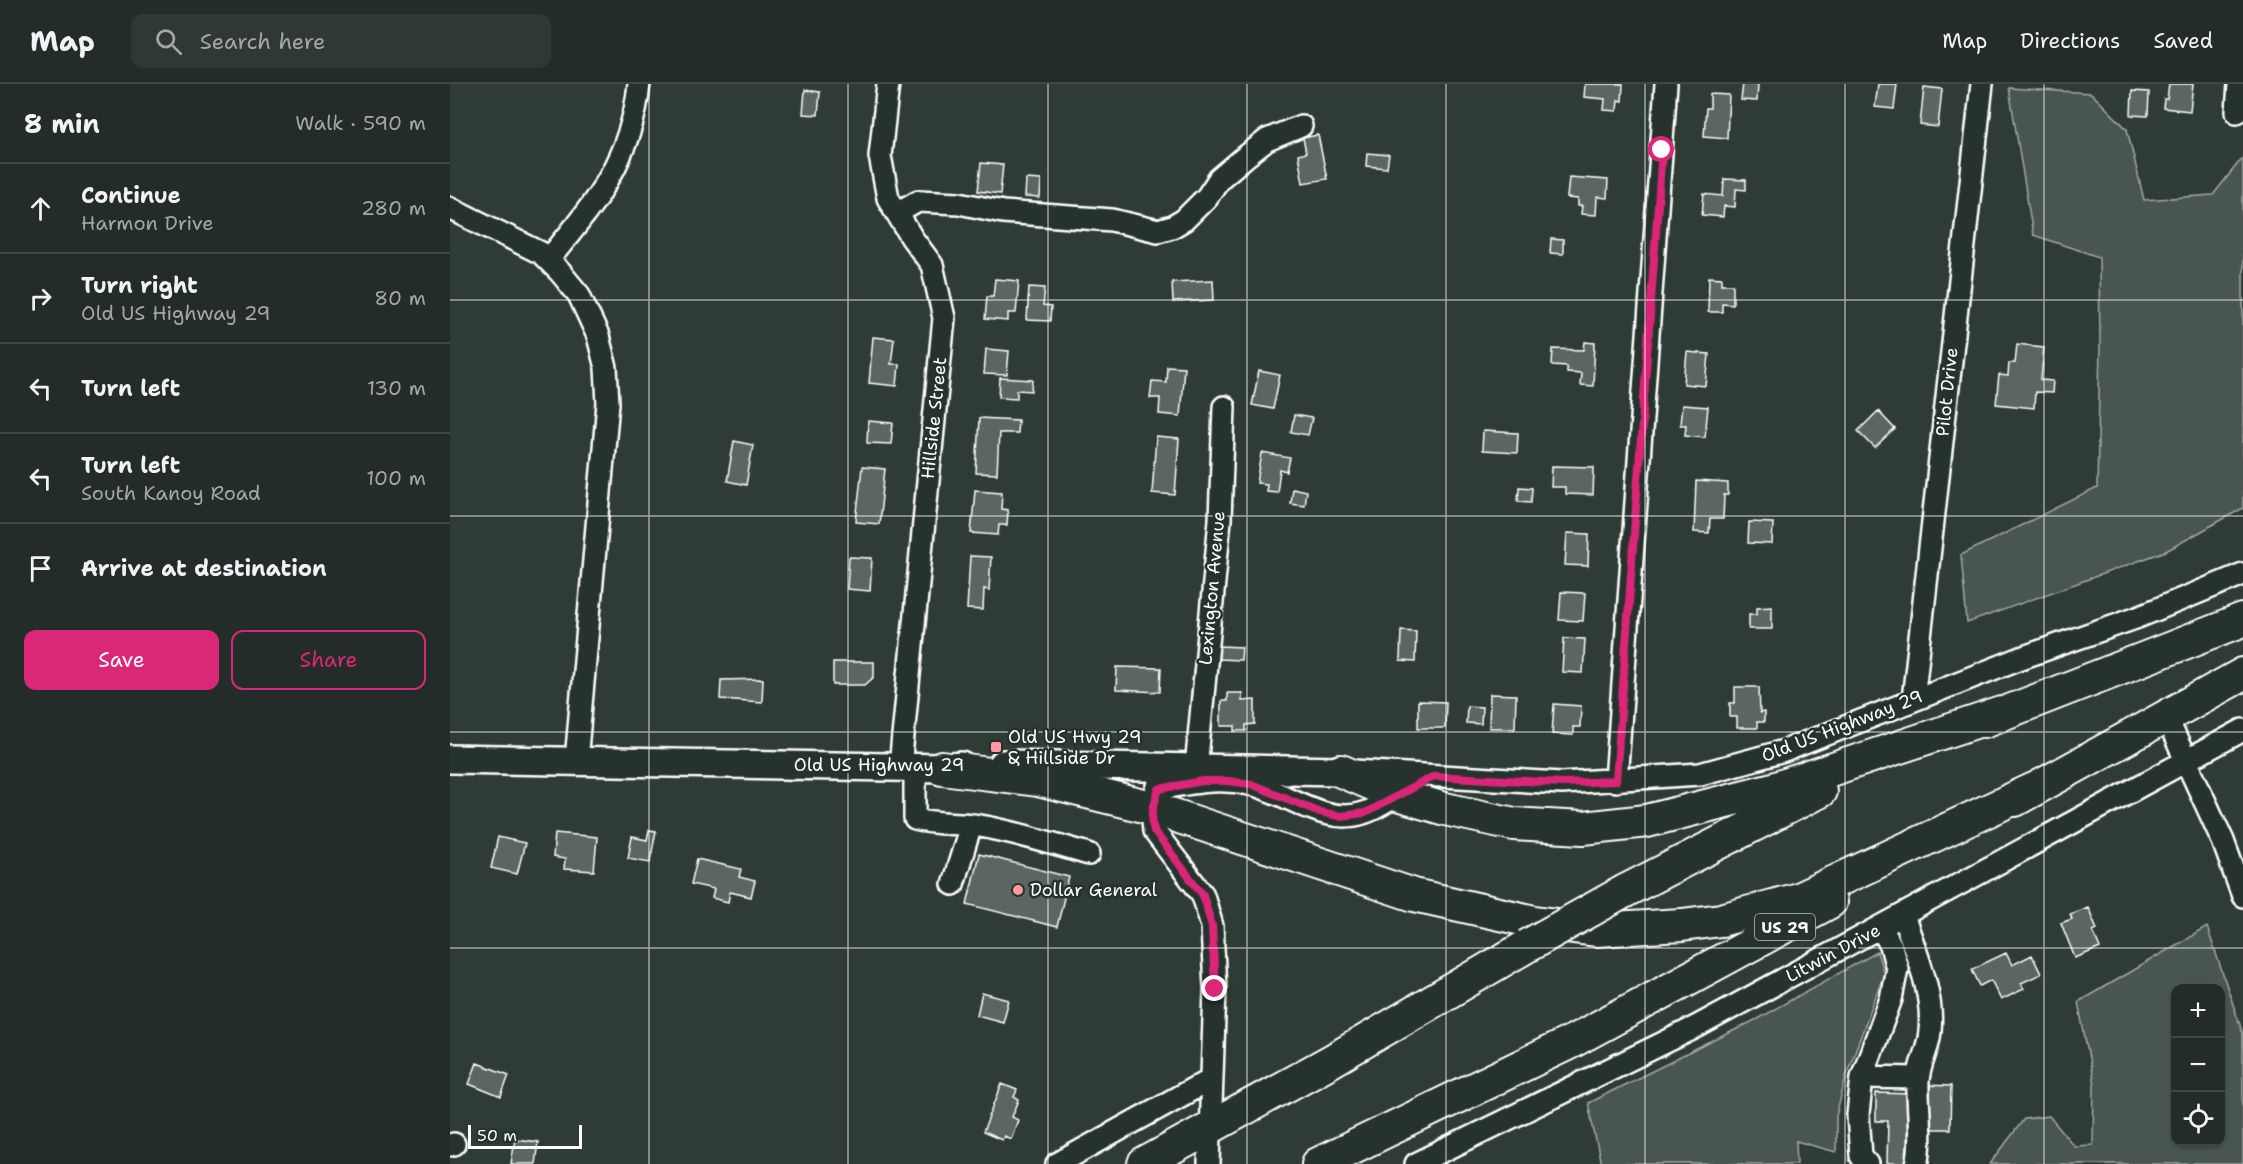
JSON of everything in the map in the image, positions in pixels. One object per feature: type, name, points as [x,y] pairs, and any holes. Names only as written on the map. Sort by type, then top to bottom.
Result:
[{"type":"highway","points":[[1144,1164],[1331,1061],[1625,891],[1815,793],[1911,749],[2243,620]]},
{"type":"highway","name":"US 29","points":[[1318,1164],[1573,1041],[2243,674]]},
{"type":"highway","points":[[1341,771],[1397,795],[1445,809],[1514,824],[1582,828],[1647,821],[1773,789],[2002,713]]},
{"type":"highway","points":[[919,768],[1038,780],[1158,788],[1414,896],[1535,922],[1596,930],[1683,925],[1721,920],[1798,898],[2034,789]]},
{"type":"main road","name":"Old US Highway 29","points":[[450,759],[919,768],[990,763],[1158,788],[1196,768],[1341,771]]},
{"type":"street","points":[[548,260],[587,214],[607,184],[627,140],[639,84]]},
{"type":"street","name":"Hillside Street","points":[[888,84],[880,156],[888,198],[912,238],[932,265],[944,318],[915,819],[930,823],[971,825]]},
{"type":"street","points":[[1616,781],[1666,84]]},
{"type":"street","name":"Pilot Drive","points":[[1912,700],[1982,84]]},
{"type":"street","points":[[2237,112],[2239,84]]},
{"type":"street","points":[[897,213],[918,201],[959,203],[1003,212],[1112,220],[1158,231],[1184,220],[1207,197],[1219,179],[1245,156],[1267,140],[1301,126]]},
{"type":"street","points":[[450,208],[541,253],[548,260],[579,296],[598,336],[606,368],[608,403],[576,761]]},
{"type":"street","name":"Lexington Avenue","points":[[1196,768],[1220,520],[1224,407]]},
{"type":"street","name":"Old US Highway 29","points":[[1341,771],[1562,783],[1700,774],[1785,752],[1912,700],[2021,658],[2138,617],[2243,574]]},
{"type":"street","points":[[2166,717],[2223,841],[2243,896]]},
{"type":"street","name":"Litwin Drive","points":[[1416,1164],[1696,1027],[2243,730]]},
{"type":"street","points":[[1209,1164],[1210,1078],[1215,989],[1212,926],[1203,895],[1154,831],[1152,822],[1158,788],[1203,781],[1251,784],[1320,812],[1339,816],[1365,813],[1434,776]]},
{"type":"street","points":[[953,884],[971,825],[1003,830],[1089,854]]},
{"type":"street","points":[[1903,915],[1926,984],[1931,1008],[1930,1033],[1918,1078],[1918,1134],[1921,1151],[1917,1164]]},
{"type":"street","points":[[1868,1164],[1861,1156],[1860,1146],[1858,1115],[1862,1077],[1891,999],[1897,968],[1891,946],[1881,927]]},
{"type":"street","points":[[1862,1077],[1918,1078]]},
{"type":"street","points":[[1057,1164],[1210,1078]]},
{"type":"shaded area","points":[[2009,88],[2091,93],[2127,129],[2144,200],[2213,195],[2243,157],[2243,508],[2166,551],[1967,623],[1961,555],[2097,488],[2099,257],[2033,235]]},
{"type":"shaded area","points":[[2207,927],[2243,1034],[2243,1164],[1990,1164],[2024,1119],[2049,1116],[2074,1146],[2093,1145],[2094,1084],[2078,1002]]},
{"type":"shaded area","points":[[1877,952],[1884,974],[1847,1073],[1836,1116],[1836,1152],[1796,1141],[1797,1164],[1601,1164],[1588,1103],[1757,1019]]},
{"type":"building","points":[[1585,84],[1623,84],[1622,101],[1618,100],[1617,111],[1604,110],[1605,99],[1584,97]]},
{"type":"building","points":[[1743,84],[1758,84],[1757,101],[1741,100]]},
{"type":"building","points":[[1878,84],[1897,84],[1894,109],[1875,107]]},
{"type":"building","points":[[2169,84],[2193,84],[2190,111],[2163,108]]},
{"type":"building","points":[[1924,87],[1942,89],[1938,127],[1920,125]]},
{"type":"building","points":[[805,90],[820,92],[818,115],[803,114]]},
{"type":"building","points":[[2132,91],[2149,92],[2148,116],[2131,115]]},
{"type":"building","points":[[1710,94],[1729,95],[1727,138],[1704,136],[1706,108],[1710,108]]},
{"type":"building","points":[[1318,135],[1327,179],[1303,183],[1298,155],[1306,153],[1303,138]]},
{"type":"building","points":[[1367,153],[1389,155],[1387,168],[1366,166]]},
{"type":"building","points":[[981,163],[1003,165],[1000,194],[978,191]]},
{"type":"building","points":[[1569,177],[1608,180],[1607,198],[1597,197],[1596,215],[1581,214],[1582,206],[1578,206],[1578,199],[1567,198]]},
{"type":"building","points":[[1026,179],[1041,180],[1040,198],[1025,197]]},
{"type":"building","points":[[1724,179],[1746,180],[1746,190],[1736,189],[1735,207],[1724,206],[1723,217],[1702,215],[1704,194],[1723,196]]},
{"type":"building","points":[[1551,239],[1563,240],[1563,254],[1550,253]]},
{"type":"building","points":[[1709,277],[1722,278],[1722,284],[1733,284],[1733,304],[1722,303],[1722,312],[1708,312]]},
{"type":"building","points":[[995,279],[1019,281],[1016,313],[1008,313],[1008,321],[985,319],[987,296],[993,296]]},
{"type":"building","points":[[1213,280],[1214,300],[1173,302],[1172,282]]},
{"type":"building","points":[[1029,287],[1045,288],[1043,306],[1051,307],[1050,321],[1027,320]]},
{"type":"building","points":[[873,337],[894,339],[891,364],[899,364],[897,386],[869,383]]},
{"type":"building","points":[[1585,342],[1595,343],[1593,386],[1580,385],[1581,373],[1567,372],[1567,366],[1552,365],[1553,349],[1584,350]]},
{"type":"building","points":[[2017,344],[2044,347],[2041,380],[2053,381],[2052,393],[2035,392],[2034,408],[1996,404],[1999,375],[2008,376],[2009,363],[2015,363]]},
{"type":"building","points":[[986,349],[1009,351],[1007,375],[984,374]]},
{"type":"building","points":[[1687,352],[1709,354],[1706,386],[1684,384]]},
{"type":"building","points":[[1167,366],[1184,367],[1180,416],[1159,414],[1160,398],[1150,398],[1152,381],[1166,382]]},
{"type":"building","points":[[1259,371],[1280,375],[1273,409],[1252,405]]},
{"type":"building","points":[[1000,378],[1033,380],[1032,391],[1017,390],[1017,398],[999,397]]},
{"type":"building","points":[[1682,405],[1708,407],[1705,437],[1685,435],[1686,425],[1680,425]]},
{"type":"building","points":[[1878,411],[1895,429],[1875,448],[1858,431]]},
{"type":"building","points":[[1294,415],[1312,418],[1308,435],[1291,432]]},
{"type":"building","points":[[979,418],[1018,420],[1017,433],[999,433],[997,474],[976,473]]},
{"type":"building","points":[[868,421],[893,423],[891,444],[867,443]]},
{"type":"building","points":[[1483,431],[1518,433],[1517,453],[1482,451]]},
{"type":"building","points":[[1156,437],[1179,439],[1175,495],[1152,493]]},
{"type":"building","points":[[734,441],[753,445],[746,485],[727,481]]},
{"type":"building","points":[[1262,453],[1290,458],[1287,472],[1280,470],[1277,492],[1266,491],[1267,484],[1257,483]]},
{"type":"building","points":[[1552,466],[1594,467],[1593,495],[1565,494],[1565,487],[1551,487]]},
{"type":"building","points":[[862,467],[885,469],[879,524],[856,522]]},
{"type":"building","points":[[1696,481],[1728,483],[1728,495],[1724,495],[1723,519],[1710,519],[1709,533],[1694,532]]},
{"type":"building","points":[[1519,487],[1532,488],[1531,502],[1518,501]]},
{"type":"building","points":[[1292,488],[1306,491],[1304,505],[1290,503]]},
{"type":"building","points":[[975,490],[1002,492],[1001,509],[1008,510],[1007,525],[999,525],[998,535],[971,533]]},
{"type":"building","points":[[1749,522],[1773,523],[1772,544],[1748,543]]},
{"type":"building","points":[[1567,533],[1589,534],[1588,566],[1565,565]]},
{"type":"building","points":[[970,556],[991,557],[989,590],[984,589],[983,610],[967,609]]},
{"type":"building","points":[[849,557],[872,558],[870,591],[847,589]]},
{"type":"building","points":[[1561,592],[1585,593],[1583,621],[1559,620]]},
{"type":"building","points":[[1772,606],[1772,629],[1749,629],[1749,614],[1757,614],[1757,607]]},
{"type":"building","points":[[1401,630],[1416,631],[1415,662],[1400,661]]},
{"type":"building","points":[[1564,638],[1585,639],[1583,673],[1562,672]]},
{"type":"building","points":[[1219,646],[1242,647],[1241,660],[1218,659]]},
{"type":"building","points":[[833,662],[874,662],[874,677],[865,685],[833,685]]},
{"type":"building","points":[[1117,667],[1161,668],[1160,692],[1116,690]]},
{"type":"building","points":[[763,679],[762,702],[720,699],[721,680]]},
{"type":"building","points":[[1735,687],[1759,687],[1760,713],[1764,712],[1764,722],[1757,722],[1757,728],[1737,728],[1737,717],[1730,717],[1730,703],[1735,703]]},
{"type":"building","points":[[1227,693],[1242,693],[1242,701],[1255,700],[1255,724],[1246,725],[1246,731],[1235,731],[1235,726],[1221,726],[1221,701],[1227,701]]},
{"type":"building","points":[[1490,694],[1516,695],[1515,728],[1489,728]]},
{"type":"building","points":[[1418,701],[1446,702],[1445,728],[1418,728]]},
{"type":"building","points":[[1554,704],[1581,706],[1580,727],[1573,727],[1573,735],[1552,734]]},
{"type":"building","points":[[1467,706],[1482,707],[1481,724],[1466,723]]},
{"type":"building","points":[[649,830],[656,831],[650,862],[628,858],[632,837],[647,840]]},
{"type":"building","points":[[555,833],[597,837],[594,871],[564,869],[565,859],[553,857]]},
{"type":"building","points":[[498,837],[525,843],[517,874],[491,868]]},
{"type":"building","name":"Dollar General","points":[[979,854],[1069,877],[1057,927],[967,904]]},
{"type":"building","points":[[697,859],[741,869],[739,877],[755,881],[751,897],[730,892],[728,902],[712,898],[714,889],[691,884]]},
{"type":"building","points":[[2088,907],[2097,929],[2093,931],[2100,948],[2075,958],[2061,923],[2072,919],[2070,914]]},
{"type":"building","points":[[2006,953],[2012,965],[2032,955],[2041,974],[2021,983],[2024,989],[2001,1000],[1991,980],[1980,986],[1972,969]]},
{"type":"building","points":[[982,993],[1009,1000],[1003,1022],[977,1015]]},
{"type":"building","points":[[477,1063],[509,1075],[501,1097],[469,1084]]},
{"type":"building","points":[[1002,1084],[1017,1090],[1014,1097],[1019,1100],[1012,1117],[1018,1120],[1011,1139],[1004,1136],[1002,1140],[983,1132]]},
{"type":"building","points":[[1924,1085],[1951,1086],[1950,1129],[1923,1129]]},
{"type":"building","points":[[1876,1093],[1913,1094],[1912,1164],[1887,1163],[1888,1121],[1876,1121]]},
{"type":"building","points":[[515,1139],[538,1142],[535,1164],[511,1164]]},
{"type":"place","name":"Old US Hwy 29 & Hillside Dr","points":[[996,747]]},
{"type":"place","name":"Dollar General","points":[[1018,890]]},
{"type":"route","points":[[1215,989],[1212,926],[1203,895],[1154,831],[1152,808],[1159,789],[1203,781],[1251,784],[1320,812],[1339,816],[1365,813],[1434,776],[1562,783],[1616,781],[1662,150]]}]
